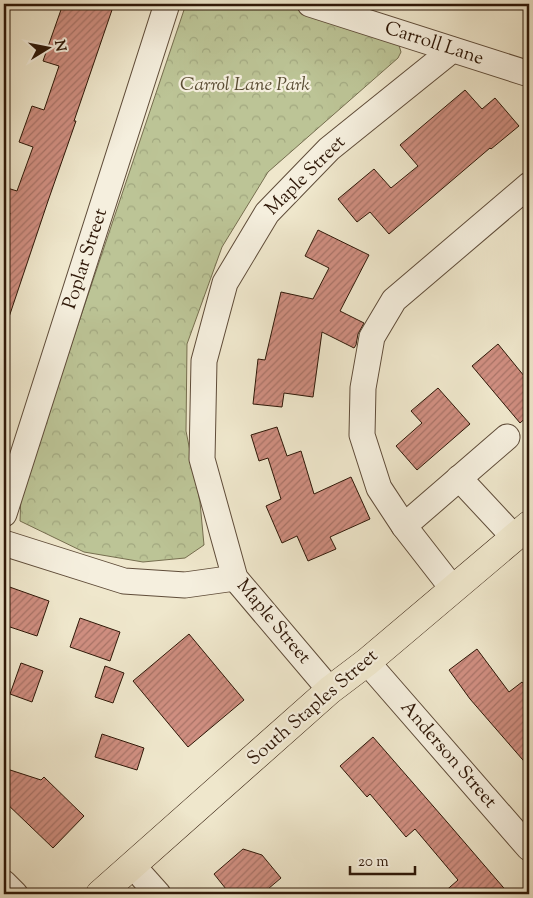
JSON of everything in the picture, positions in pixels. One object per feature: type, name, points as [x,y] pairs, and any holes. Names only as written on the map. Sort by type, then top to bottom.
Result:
[{"type":"main road","name":"South Staples Street","points":[[100,894],[134,866],[330,690],[522,531]]},
{"type":"street","name":"Poplar Street","points":[[4,514],[167,4]]},
{"type":"street","name":"Carroll Lane","points":[[310,4],[529,74]]},
{"type":"street","name":"Maple Street","points":[[330,690],[235,578],[202,458],[204,361],[225,283],[267,213],[329,149],[452,50]]},
{"type":"street","points":[[453,589],[404,526],[380,488],[362,435],[362,388],[372,337],[394,300],[529,185]]},
{"type":"street","points":[[404,526],[507,437]]},
{"type":"street","points":[[459,478],[522,531]]},
{"type":"street","points":[[4,543],[124,581],[185,585],[235,578]]},
{"type":"street","name":"Anderson Street","points":[[366,662],[529,848]]},
{"type":"street","points":[[134,866],[158,894]]},
{"type":"street","points":[[4,883],[15,894]]},
{"type":"green space","name":"Carrol Lane Park","points":[[186,4],[282,4],[398,42],[401,52],[398,58],[268,172],[222,247],[187,344],[186,431],[200,502],[204,545],[185,558],[143,562],[84,552],[20,521],[21,494]]},
{"type":"building","points":[[63,4],[114,4],[7,323],[4,323],[4,230],[10,213],[4,211],[4,187],[17,191],[33,147],[19,142],[32,106],[44,110],[59,66],[43,61]]},
{"type":"building","points":[[465,90],[482,109],[495,98],[519,126],[490,148],[389,234],[370,212],[357,222],[338,199],[374,169],[391,188],[418,166],[400,145]]},
{"type":"building","points":[[318,230],[369,255],[340,311],[364,323],[358,334],[356,345],[354,348],[322,332],[313,397],[284,393],[282,407],[253,404],[258,359],[265,360],[281,292],[313,299],[329,268],[305,256]]},
{"type":"building","points":[[498,344],[529,382],[529,415],[520,423],[472,366]]},
{"type":"building","points":[[438,388],[470,424],[417,470],[396,446],[422,423],[411,411]]},
{"type":"building","points":[[277,427],[287,456],[301,451],[314,494],[351,477],[370,519],[330,537],[336,549],[308,561],[297,536],[282,543],[266,506],[281,499],[268,458],[259,461],[251,435]]},
{"type":"building","points":[[4,585],[49,601],[37,636],[4,625]]},
{"type":"building","points":[[80,618],[120,632],[110,661],[70,647]]},
{"type":"building","points":[[189,634],[244,700],[188,747],[133,681]]},
{"type":"building","points":[[477,649],[509,692],[522,682],[529,690],[529,767],[470,699],[449,670]]},
{"type":"building","points":[[21,663],[43,671],[32,702],[10,694]]},
{"type":"building","points":[[105,666],[124,673],[113,703],[95,697]]},
{"type":"building","points":[[102,734],[144,748],[137,770],[95,757]]},
{"type":"building","points":[[373,737],[509,894],[442,894],[458,880],[415,829],[406,837],[370,794],[367,797],[340,766]]},
{"type":"building","points":[[4,768],[41,780],[44,777],[84,816],[53,848],[4,801]]},
{"type":"building","points":[[243,849],[262,855],[281,878],[262,894],[230,894],[214,874]]}]
